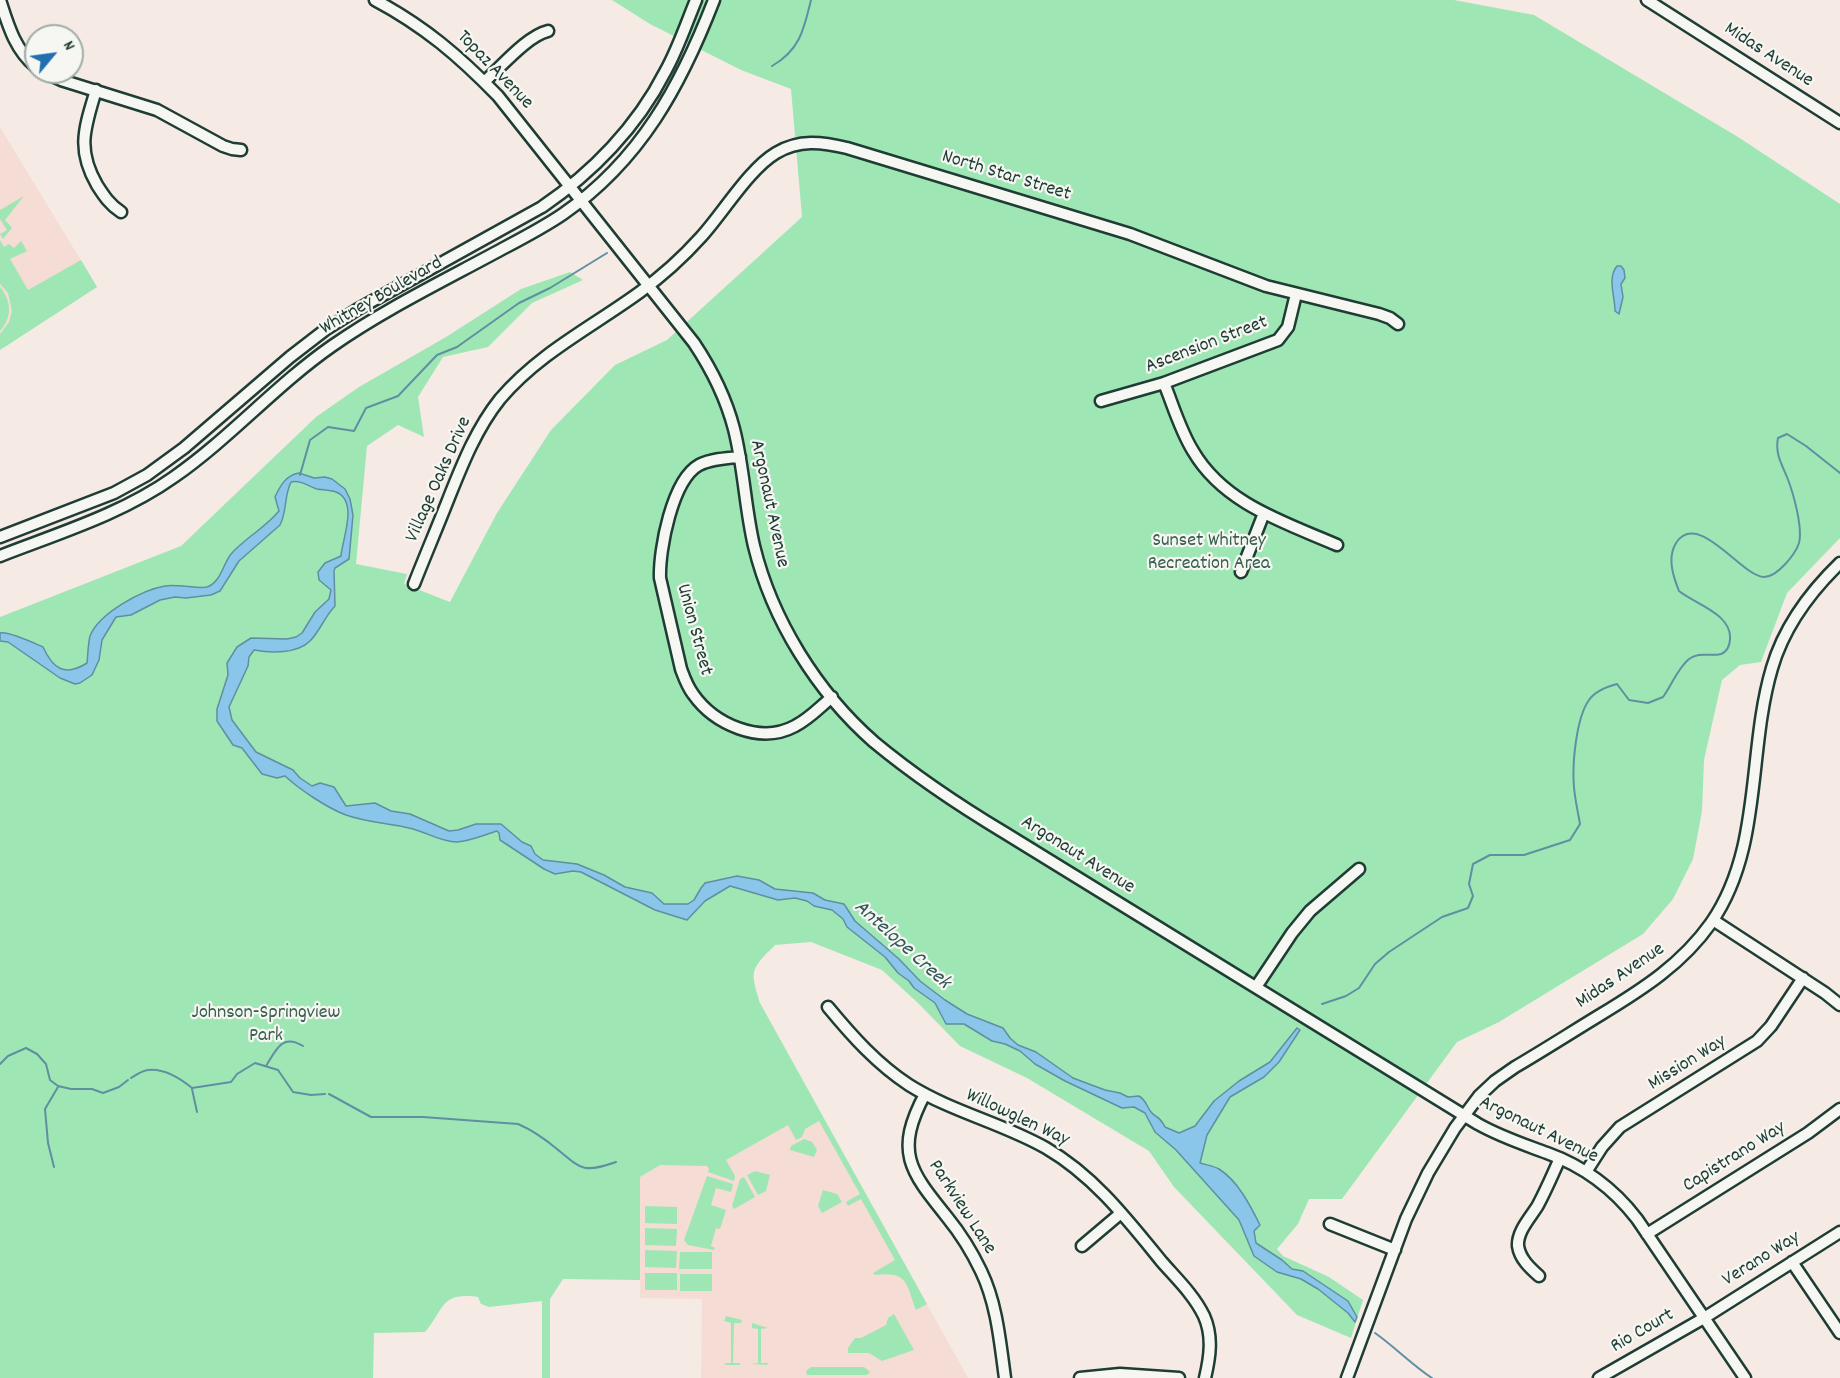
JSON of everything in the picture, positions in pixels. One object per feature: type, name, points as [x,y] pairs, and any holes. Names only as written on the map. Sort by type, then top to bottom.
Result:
[{"type":"street","points":[[0,0],[15,41],[24,55]]},
{"type":"street","name":"Topaz Avenue","points":[[375,0],[408,18],[437,38],[472,68],[498,96],[580,200]]},
{"type":"street","name":"Whitney Boulevard","points":[[0,537],[114,493],[147,475],[184,448],[325,330],[358,309],[542,207],[570,187],[617,142],[643,108],[665,73],[696,0]]},
{"type":"street","name":"Whitney Boulevard","points":[[0,556],[103,516],[156,489],[195,462],[301,369],[333,345],[365,324],[549,222],[580,200],[628,154],[657,118],[689,62],[714,0]]},
{"type":"street","name":"Midas Avenue","points":[[1647,0],[1840,123]]},
{"type":"street","points":[[484,82],[529,41],[548,32]]},
{"type":"street","points":[[75,84],[157,110],[223,146],[241,150]]},
{"type":"street","points":[[96,90],[85,127],[83,147],[93,177],[104,197],[114,208],[122,212]]},
{"type":"street","name":"North Star Street","points":[[648,285],[700,239],[764,162],[784,148],[808,142],[847,148],[1130,234],[1243,278],[1296,294],[1379,314],[1398,324]]},
{"type":"street","name":"Argonaut Avenue","points":[[580,200],[707,363],[729,413],[740,457],[753,538],[771,597],[804,660],[832,698],[874,741],[961,805],[1464,1115],[1506,1138],[1560,1158],[1586,1172],[1617,1196],[1628,1208],[1745,1378]]},
{"type":"street","name":"Village Oaks Drive","points":[[414,584],[470,448],[500,399],[536,363],[556,347],[648,285]]},
{"type":"street","name":"Ascension Street","points":[[1101,401],[1164,383],[1278,340],[1288,327],[1296,294]]},
{"type":"street","points":[[1164,383],[1184,435],[1204,468],[1217,482],[1233,496],[1264,513],[1337,545]]},
{"type":"street","name":"Union Street","points":[[740,457],[706,462],[691,471],[679,489],[666,529],[661,554],[660,578],[681,669],[686,682],[702,705],[721,720],[742,729],[765,733],[785,730],[795,726],[832,698]]},
{"type":"street","points":[[1241,572],[1264,513]]},
{"type":"street","name":"Midas Avenue","points":[[1347,1378],[1413,1202],[1464,1115],[1482,1091],[1659,977],[1689,950],[1713,920],[1730,886],[1743,850],[1765,696],[1776,657],[1788,629],[1801,608],[1840,563]]},
{"type":"street","points":[[1256,987],[1292,933],[1310,911],[1359,869]]},
{"type":"street","points":[[1713,920],[1803,978],[1840,1005]]},
{"type":"street","name":"Mission Way","points":[[1586,1172],[1602,1147],[1620,1128],[1757,1041],[1771,1026],[1803,978]]},
{"type":"street","name":"Willowglen Way","points":[[828,1007],[848,1032],[875,1058],[909,1085],[954,1109],[1019,1135],[1058,1155],[1091,1181],[1190,1294],[1204,1316],[1210,1341],[1210,1355],[1205,1378]]},
{"type":"street","name":"Parkview Lane","points":[[925,1094],[909,1133],[911,1164],[924,1188],[959,1233],[982,1273],[995,1317],[1005,1378]]},
{"type":"street","name":"Capistrano Way","points":[[1647,1234],[1808,1133],[1840,1109]]},
{"type":"street","points":[[1539,1276],[1524,1260],[1518,1244],[1520,1234],[1538,1204],[1560,1158]]},
{"type":"street","points":[[1082,1246],[1121,1213]]},
{"type":"street","points":[[1330,1224],[1395,1250]]},
{"type":"street","name":"Verano Way","points":[[1704,1318],[1840,1233]]},
{"type":"street","points":[[1792,1262],[1840,1333]]},
{"type":"street","name":"Rio Court","points":[[1599,1378],[1704,1318]]},
{"type":"street","points":[[1080,1378],[1120,1374],[1179,1378]]},
{"type":"shaded area","points":[[0,127],[97,287],[0,350]]},
{"type":"shaded area","points":[[728,947],[968,1378],[701,1378],[702,1299],[640,1298],[640,1177]]},
{"type":"green space","name":"Sunset Whitney Recreation Area","points":[[612,0],[1454,0],[1534,15],[1738,137],[1840,204],[1840,538],[1787,593],[1761,662],[1740,665],[1722,680],[1704,760],[1702,811],[1693,859],[1673,899],[1643,934],[1499,1022],[1457,1042],[1342,1199],[1309,1199],[1298,1224],[1277,1249],[1283,1256],[1329,1277],[1363,1300],[1351,1338],[1297,1315],[1174,1187],[1149,1151],[1027,1078],[960,1046],[882,970],[811,942],[775,945],[761,960],[754,971],[760,1003],[927,1304],[916,1310],[907,1286],[900,1277],[873,1273],[895,1260],[861,1199],[848,1206],[846,1202],[860,1194],[819,1121],[805,1129],[802,1137],[796,1140],[788,1125],[726,1160],[735,1176],[734,1181],[708,1172],[707,1166],[660,1165],[640,1177],[640,1280],[563,1279],[550,1299],[550,1378],[542,1378],[542,1301],[489,1307],[481,1304],[478,1297],[466,1296],[456,1297],[445,1304],[425,1332],[374,1333],[373,1378],[0,1378],[0,617],[181,546],[316,417],[359,387],[446,337],[521,289],[570,272],[583,280],[532,303],[488,347],[443,357],[418,397],[424,437],[398,425],[367,446],[356,564],[407,574],[404,584],[450,602],[497,513],[551,430],[615,365],[667,340],[802,217],[791,89],[741,70],[650,24]]},
{"type":"green space","points":[[24,196],[5,220],[12,228],[3,239],[0,234],[7,230],[0,219],[0,210]]},
{"type":"green space","points":[[0,240],[4,247],[9,244],[14,248],[21,241],[27,251],[10,259],[28,290],[81,260],[97,287],[0,350],[0,334],[9,322],[12,311],[8,293],[0,284]]},
{"type":"green space","points":[[0,287],[7,298],[9,309],[7,321],[0,331]]},
{"type":"green space","points":[[804,1139],[812,1142],[817,1150],[814,1157],[790,1150],[791,1146]]},
{"type":"green space","points":[[755,1171],[770,1175],[766,1191],[758,1195],[747,1175]]},
{"type":"green space","points":[[707,1176],[733,1184],[731,1192],[716,1188],[711,1205],[726,1210],[720,1229],[716,1228],[711,1246],[715,1248],[714,1250],[688,1245],[684,1240]]},
{"type":"green space","points":[[744,1177],[755,1197],[734,1209],[732,1206],[740,1179]]},
{"type":"green space","points":[[823,1190],[837,1194],[842,1202],[822,1213],[818,1206]]},
{"type":"green space","points":[[645,1206],[677,1207],[677,1224],[645,1223]]},
{"type":"green space","points":[[645,1228],[677,1229],[676,1246],[645,1245]]},
{"type":"green space","points":[[645,1250],[677,1251],[676,1268],[645,1267]]},
{"type":"green space","points":[[680,1252],[712,1252],[712,1269],[679,1269]]},
{"type":"green space","points":[[645,1273],[677,1273],[677,1290],[645,1290]]},
{"type":"green space","points":[[680,1274],[712,1274],[712,1291],[680,1291]]},
{"type":"green space","points":[[894,1314],[914,1350],[882,1361],[869,1353],[848,1353],[848,1348],[855,1338],[861,1338],[886,1325],[888,1318]]},
{"type":"green space","points":[[726,1316],[742,1320],[741,1323],[734,1323],[733,1363],[741,1363],[739,1365],[724,1363],[731,1363],[731,1323],[724,1321]]},
{"type":"green space","points":[[752,1323],[768,1328],[761,1329],[761,1363],[768,1363],[767,1365],[751,1364],[758,1363],[758,1329],[752,1328]]},
{"type":"green space","points":[[811,1367],[864,1367],[870,1372],[867,1375],[807,1375],[806,1371]]},
{"type":"water","points":[[1617,266],[1621,266],[1624,270],[1625,278],[1621,284],[1623,297],[1619,314],[1615,311],[1612,282]]},
{"type":"water","points":[[299,473],[314,478],[332,479],[345,489],[350,499],[353,515],[349,559],[335,568],[335,606],[310,641],[291,650],[268,652],[254,650],[249,657],[248,666],[229,707],[232,720],[256,752],[293,770],[312,786],[320,783],[334,787],[346,806],[375,803],[391,811],[410,814],[449,831],[476,824],[501,824],[522,842],[531,846],[535,854],[543,860],[577,864],[625,887],[652,893],[664,904],[688,904],[694,900],[705,883],[737,876],[759,880],[775,889],[813,893],[825,900],[844,904],[855,921],[899,959],[920,981],[945,1000],[967,1014],[1003,1028],[1018,1045],[1036,1052],[1073,1078],[1128,1097],[1139,1096],[1165,1127],[1179,1133],[1195,1126],[1214,1101],[1239,1081],[1270,1062],[1297,1028],[1300,1030],[1279,1062],[1264,1077],[1230,1097],[1207,1135],[1200,1163],[1212,1166],[1226,1174],[1243,1194],[1260,1225],[1254,1231],[1256,1243],[1292,1269],[1303,1271],[1348,1301],[1357,1317],[1355,1322],[1348,1313],[1318,1289],[1301,1279],[1277,1272],[1254,1256],[1239,1220],[1176,1150],[1155,1132],[1145,1113],[1134,1107],[1122,1108],[1065,1081],[1035,1064],[1020,1051],[992,1041],[964,1024],[946,1024],[935,1003],[914,988],[885,957],[847,927],[843,919],[832,910],[795,898],[778,900],[730,886],[705,901],[687,920],[655,910],[581,872],[555,874],[544,869],[500,840],[497,831],[457,842],[445,841],[413,829],[346,815],[314,798],[285,776],[277,778],[262,774],[242,748],[233,745],[217,721],[217,709],[228,675],[227,663],[237,647],[251,638],[296,637],[302,633],[315,612],[329,599],[331,590],[319,580],[318,572],[325,563],[341,556],[348,521],[347,504],[336,492],[291,482],[280,525],[239,561],[220,591],[211,595],[160,600],[131,615],[116,617],[102,640],[99,660],[92,675],[80,683],[75,684],[60,678],[8,642],[0,641],[0,633],[4,633],[43,647],[51,661],[66,670],[72,670],[87,663],[90,636],[95,627],[122,604],[145,592],[165,586],[207,587],[212,585],[231,554],[279,511],[275,497],[279,489],[287,479]]},
{"type":"waterway","points":[[772,66],[795,46],[803,29],[811,0]]},
{"type":"waterway","points":[[300,475],[310,440],[328,427],[354,431],[366,408],[398,396],[437,355],[457,347],[519,303],[550,288],[607,253]]},
{"type":"waterway","points":[[1322,1004],[1346,996],[1359,988],[1375,964],[1389,952],[1442,917],[1468,908],[1473,896],[1469,884],[1473,864],[1490,855],[1524,855],[1570,840],[1580,824],[1574,787],[1576,742],[1581,718],[1594,694],[1617,684],[1629,700],[1648,703],[1663,697],[1681,667],[1689,659],[1697,655],[1717,655],[1726,650],[1730,639],[1725,623],[1711,610],[1679,591],[1671,561],[1673,549],[1685,535],[1696,534],[1720,547],[1755,574],[1769,576],[1785,564],[1799,543],[1800,528],[1792,491],[1778,453],[1778,438],[1787,434],[1840,473]]},
{"type":"waterway","points":[[266,1066],[280,1045],[285,1042],[296,1042],[303,1046]]},
{"type":"waterway","points":[[0,1064],[8,1056],[26,1048],[37,1054],[46,1064],[50,1080],[58,1086],[71,1089],[92,1089],[103,1093],[119,1087],[128,1080]]},
{"type":"waterway","points":[[131,1078],[146,1070],[154,1070],[166,1072],[192,1088],[231,1082],[237,1074],[255,1063],[278,1070],[293,1092],[311,1095],[325,1094]]},
{"type":"waterway","points":[[54,1167],[48,1143],[45,1109],[58,1087]]},
{"type":"waterway","points":[[192,1089],[197,1112]]},
{"type":"waterway","points":[[329,1094],[371,1117],[423,1117],[518,1124],[538,1135],[584,1168],[597,1168],[616,1162]]},
{"type":"waterway","name":"Antelope Creek","points":[[1375,1333],[1432,1378]]},
{"type":"park label","name":"Johnson-Springview Park","points":[[266,1026]]}]
